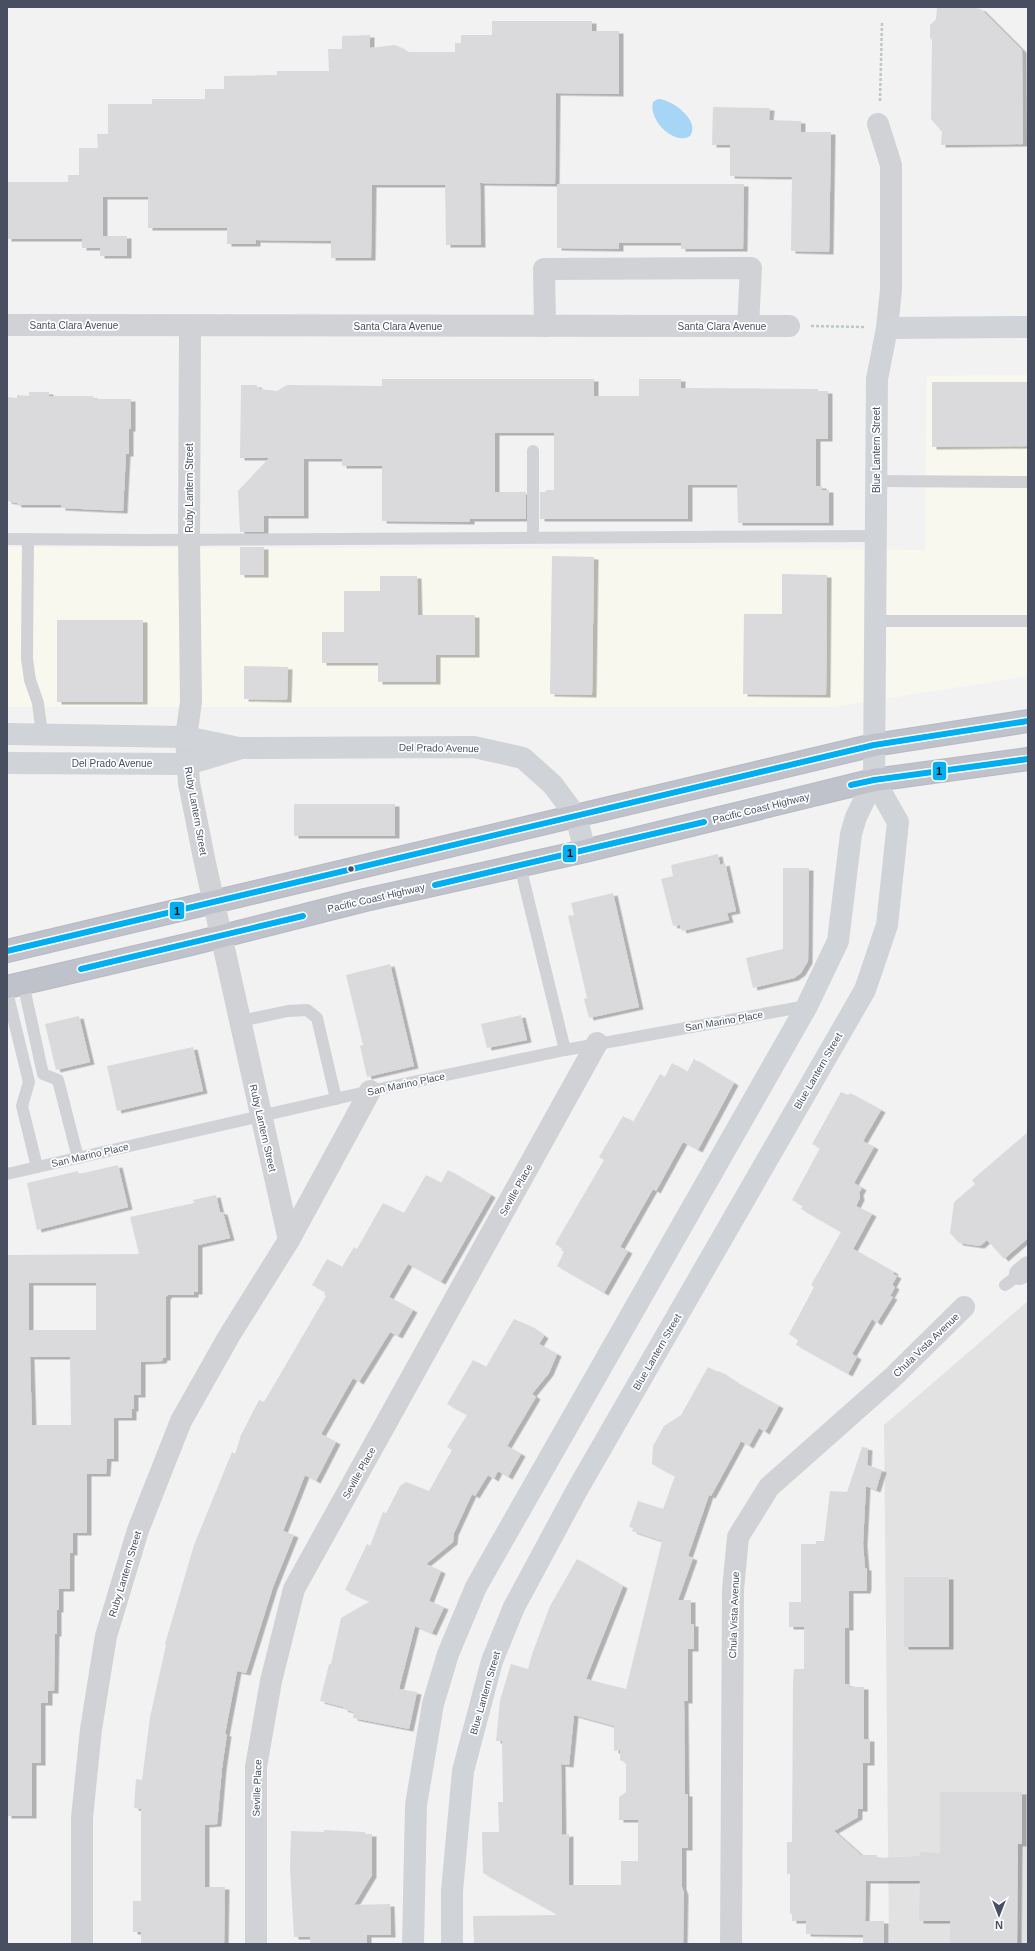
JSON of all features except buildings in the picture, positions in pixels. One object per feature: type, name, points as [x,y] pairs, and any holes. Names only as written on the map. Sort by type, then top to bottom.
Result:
[{"type":"highway","points":[[7,951],[874,745],[1028,720]]},
{"type":"highway","name":"Pacific Coast Highway","points":[[12,987],[365,900],[585,851],[874,780],[1028,759]]},
{"type":"street","name":"Blue Lantern Street","points":[[413,1944],[416,1805],[433,1704],[448,1654],[476,1587],[807,1006],[838,941],[851,834],[856,817],[874,780],[876,379],[887,328],[891,290],[891,165],[878,124]]},
{"type":"street","points":[[545,326],[544,269],[751,268],[748,326]]},
{"type":"street","name":"Santa Clara Avenue","points":[[7,325],[789,326]]},
{"type":"street","name":"Ruby Lantern Street","points":[[190,326],[189,539],[192,702],[186,737],[190,790],[260,1116],[289,1240]]},
{"type":"street","points":[[887,328],[1028,327]]},
{"type":"street","name":"Del Prado Avenue","points":[[7,734],[186,737],[239,748],[474,747],[523,758],[553,785],[576,816],[585,851]]},
{"type":"street","name":"Del Prado Avenue","points":[[7,763],[188,764],[239,748]]},
{"type":"street","name":"Blue Lantern Street","points":[[452,1944],[452,1891],[463,1771],[492,1661],[514,1607],[577,1490],[865,990],[887,925],[898,822],[874,780]]},
{"type":"street","name":"Seville Place","points":[[256,1944],[256,1767],[271,1681],[294,1589],[597,1043]]},
{"type":"street","name":"Ruby Lantern Street","points":[[82,1944],[82,1818],[91,1729],[106,1636],[138,1530],[181,1421],[229,1336],[289,1240],[370,1091]]},
{"type":"street","name":"Chula Vista Avenue","points":[[731,1944],[733,1590],[738,1537],[769,1487],[892,1378],[964,1307]]},
{"type":"lane","points":[[533,451],[533,537]]},
{"type":"lane","points":[[876,481],[1028,482]]},
{"type":"lane","points":[[7,539],[876,536]]},
{"type":"lane","points":[[28,539],[27,659],[30,680],[38,703],[42,735]]},
{"type":"lane","points":[[875,621],[1028,620]]},
{"type":"lane","points":[[520,866],[565,1050]]},
{"type":"lane","points":[[12,987],[44,1074],[58,1080],[78,1158]]},
{"type":"lane","points":[[12,987],[29,1082],[22,1106],[37,1167]]},
{"type":"lane","name":"San Marino Place","points":[[7,1174],[370,1091],[597,1043],[807,1006]]},
{"type":"lane","points":[[240,1021],[288,1011],[307,1010],[317,1018],[336,1099]]},
{"type":"path","points":[[878,124],[882,23]]},
{"type":"path","points":[[789,326],[887,328]]},
{"type":"shaded area","points":[[1028,375],[1028,676],[834,707],[7,707],[7,547],[925,550],[927,376]]},
{"type":"shaded area","points":[[1028,1301],[1028,1944],[889,1944],[884,1425]]},
{"type":"water","points":[[658,99],[670,103],[683,112],[692,124],[690,136],[683,138],[676,137],[663,129],[654,116],[652,109],[653,102]]},
{"type":"transit line","name":"1","points":[[7,951],[874,745],[1028,721]]},
{"type":"transit line","name":"1","points":[[851,785],[874,780],[1028,759]]},
{"type":"transit line","name":"1","points":[[435,885],[704,822]]},
{"type":"transit line","name":"1","points":[[81,969],[303,916]]}]
